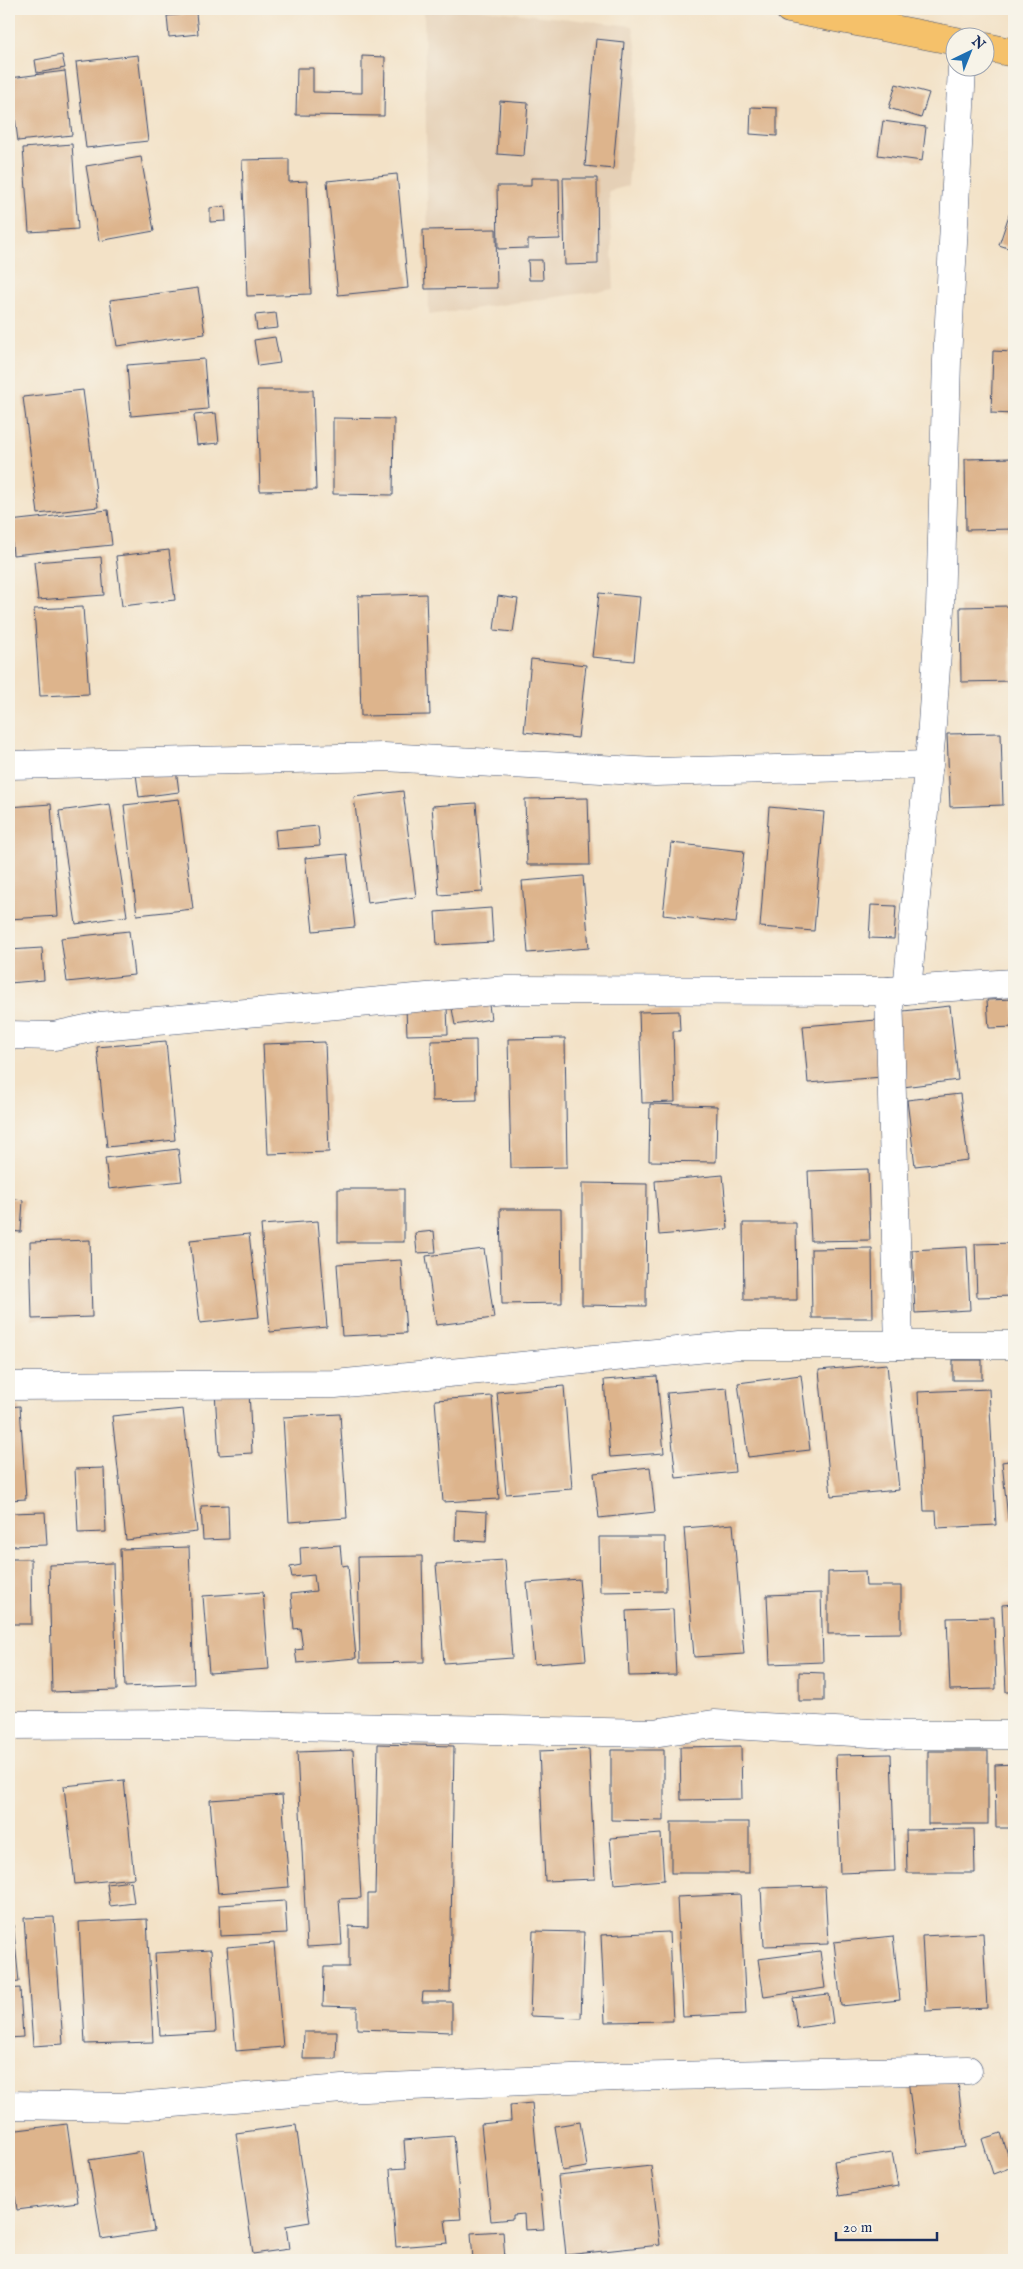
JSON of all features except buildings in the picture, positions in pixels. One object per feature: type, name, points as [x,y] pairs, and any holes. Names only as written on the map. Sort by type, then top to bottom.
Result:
[{"type":"highway","points":[[789,9],[946,39]]},
{"type":"highway","points":[[996,50],[1014,54]]},
{"type":"street","points":[[899,1345],[898,991],[929,765],[940,609],[947,360],[961,78]]},
{"type":"street","points":[[9,765],[384,757],[655,772],[929,765]]},
{"type":"street","points":[[9,1035],[54,1036],[100,1026],[506,990],[898,991],[1014,983]]},
{"type":"street","points":[[9,1386],[336,1384],[739,1345],[1014,1345]]},
{"type":"street","points":[[9,1725],[183,1724],[653,1733],[714,1724],[906,1735],[1014,1735]]},
{"type":"street","points":[[9,2105],[125,2107],[362,2088],[618,2077],[968,2070]]},
{"type":"shaded area","points":[[424,9],[477,9],[633,26],[638,58],[628,186],[609,191],[614,289],[429,315]]}]
